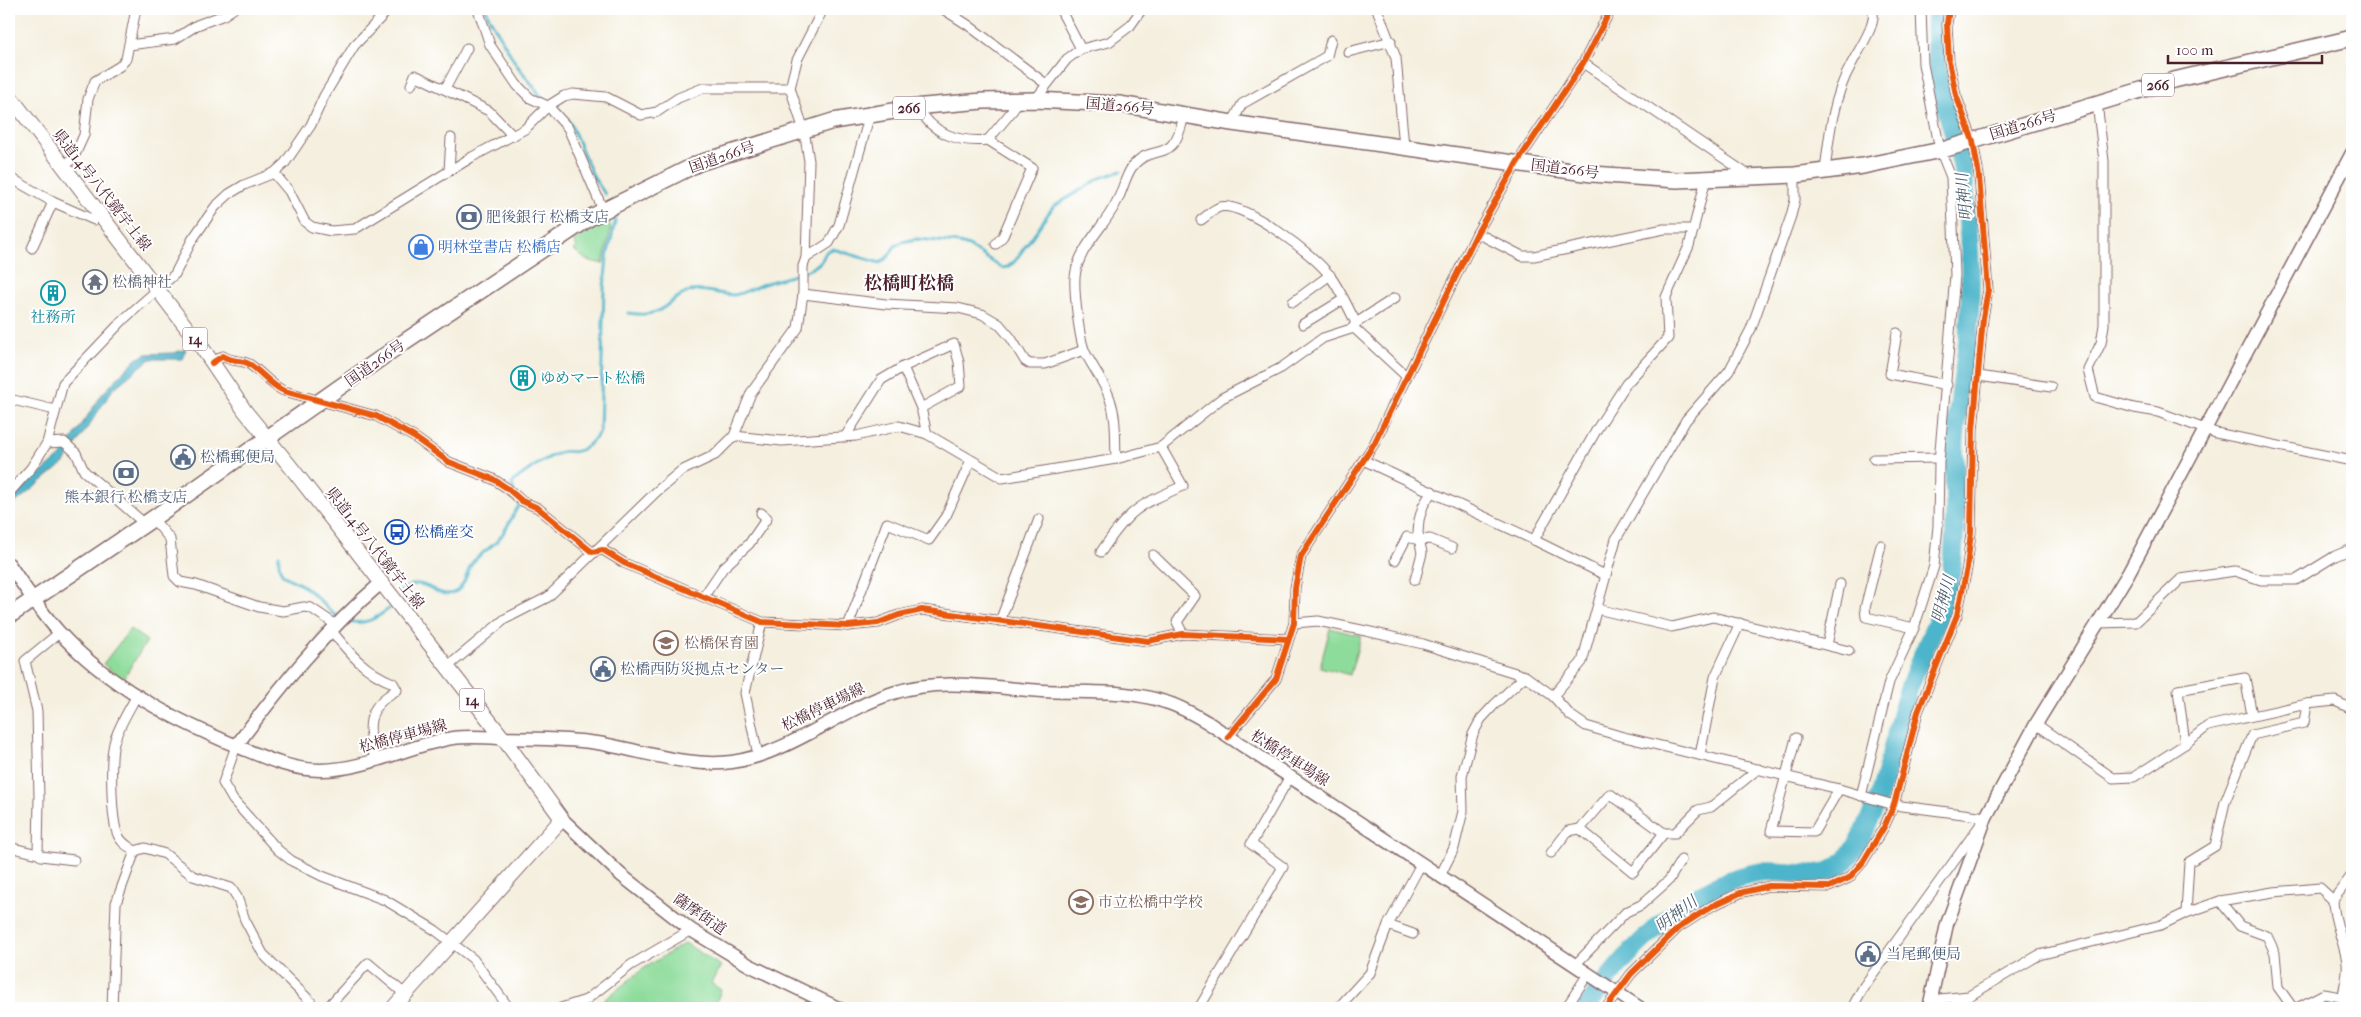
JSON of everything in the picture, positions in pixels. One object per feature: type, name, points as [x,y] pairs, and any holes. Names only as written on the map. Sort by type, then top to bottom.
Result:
[{"type":"highway","name":"国道266号","points":[[9,616],[149,522],[559,237],[603,210],[699,163],[804,130],[870,114],[918,107],[1035,100],[1119,104],[1592,174],[1677,180],[1795,175],[1863,166],[1943,150],[2174,80],[2352,38]]},
{"type":"main road","name":"県道14号八代鏡宇土線","points":[[9,95],[159,290],[245,411],[503,738],[562,819]]},
{"type":"main road","points":[[1930,1004],[1947,924],[1986,817],[2036,724],[2128,574],[2352,153]]},
{"type":"main road","name":"松橋停車場線","points":[[9,564],[33,600],[59,632],[93,665],[137,695],[192,727],[278,763],[300,769],[330,769],[375,760],[453,738],[592,742],[704,764],[733,762],[758,755],[801,737],[855,708],[893,693],[914,688],[948,684],[1146,697],[1165,702],[1184,709],[1228,737],[1640,1008]]},
{"type":"main road","points":[[236,746],[260,714],[338,623],[381,583]]},
{"type":"main road","points":[[394,1008],[562,819]]},
{"type":"main road","name":"薩摩街道","points":[[562,819],[621,875],[691,930],[749,965],[838,1008]]},
{"type":"street","points":[[64,168],[75,155],[84,135],[88,99],[96,81],[123,63],[129,46],[136,9]]},
{"type":"street","points":[[129,46],[175,39],[197,25],[224,15],[233,9]]},
{"type":"street","points":[[9,493],[31,468],[47,443],[63,383],[124,319],[159,290],[178,270],[192,240],[215,207],[229,194],[244,185],[274,173],[295,152],[312,125],[336,74],[354,46],[389,9]]},
{"type":"street","points":[[478,9],[490,45],[517,85],[530,98],[548,106],[568,128],[603,210]]},
{"type":"street","points":[[446,668],[505,618],[548,597],[592,552],[681,472],[714,455],[734,436],[751,393],[798,328],[803,294],[802,276],[809,161],[804,130],[790,88],[797,60],[823,9]]},
{"type":"street","points":[[943,9],[968,25],[1046,84]]},
{"type":"street","points":[[1060,9],[1081,49]]},
{"type":"street","points":[[1035,100],[1067,59],[1081,49],[1109,42],[1130,26],[1142,9]]},
{"type":"street","points":[[1377,9],[1396,58],[1404,147]]},
{"type":"street","points":[[1228,737],[1276,679],[1294,623],[1295,588],[1301,556],[1374,444],[1477,233],[1517,163],[1583,63],[1612,9]]},
{"type":"street","points":[[1825,171],[1836,103],[1848,70],[1874,20],[1872,9]]},
{"type":"street","points":[[1866,798],[1890,682],[1914,628],[1934,566],[1938,526],[1939,458],[1956,276],[1951,177],[1923,64],[1921,9]]},
{"type":"street","points":[[1606,1008],[1614,992],[1678,928],[1712,906],[1740,893],[1769,886],[1829,887],[1848,878],[1863,862],[1884,827],[1893,805],[1918,712],[1957,615],[1967,568],[1971,532],[1973,430],[1983,318],[1988,290],[1979,176],[1956,95],[1949,61],[1947,24],[1949,9]]},
{"type":"street","points":[[1232,122],[1242,104],[1327,56],[1331,40]]},
{"type":"street","points":[[1348,52],[1391,41]]},
{"type":"street","points":[[445,89],[466,48]]},
{"type":"street","points":[[1583,63],[1752,177]]},
{"type":"street","points":[[411,85],[417,71],[445,89],[492,113],[513,136]]},
{"type":"street","points":[[274,173],[289,191],[305,222],[312,227],[331,232],[355,229],[363,226],[472,157],[513,136],[534,122],[548,106],[564,96],[573,94],[614,100],[641,116],[657,112],[678,98],[703,88],[790,88]]},
{"type":"street","points":[[988,140],[1013,110],[1018,100]]},
{"type":"street","points":[[2097,103],[2104,161],[2106,256],[2104,325],[2101,343],[2088,370],[2095,397],[2134,408],[2158,412],[2205,430],[2352,461]]},
{"type":"street","points":[[918,107],[928,124],[939,130],[971,142],[988,140],[1032,168],[1003,236],[996,244]]},
{"type":"street","points":[[804,262],[829,243],[839,225],[870,114]]},
{"type":"street","points":[[1116,459],[1115,416],[1110,397],[1084,350],[1076,304],[1075,276],[1086,246],[1118,200],[1133,166],[1144,157],[1165,151],[1176,142],[1184,114]]},
{"type":"street","points":[[449,171],[451,138]]},
{"type":"street","points":[[1554,696],[1582,662],[1616,539],[1686,420],[1729,371],[1751,329],[1791,216],[1795,200],[1795,175]]},
{"type":"street","points":[[9,177],[53,202],[94,220]]},
{"type":"street","points":[[1534,540],[1597,429],[1626,384],[1668,338],[1666,297],[1694,229],[1706,179]]},
{"type":"street","points":[[32,248],[53,202]]},
{"type":"street","points":[[1201,220],[1219,207],[1232,207],[1261,220],[1312,256],[1330,275],[1344,299],[1355,325],[1406,376]]},
{"type":"street","points":[[1477,233],[1522,256],[1534,256],[1664,229],[1694,229]]},
{"type":"street","points":[[1293,302],[1330,275]]},
{"type":"street","points":[[803,294],[886,304],[958,308],[982,314],[998,324],[1011,338],[1025,361],[1030,364],[1045,364],[1084,350]]},
{"type":"street","points":[[734,436],[782,441],[845,437],[899,426],[927,434],[1002,478],[1116,459],[1161,447],[1222,398],[1281,368],[1323,338],[1355,325],[1395,298]]},
{"type":"street","points":[[1303,324],[1344,299]]},
{"type":"street","points":[[1897,333],[1890,374],[1947,385]]},
{"type":"street","points":[[845,437],[882,380],[954,344],[959,362],[962,386],[920,408]]},
{"type":"street","points":[[212,364],[223,356],[230,362],[247,363],[280,389],[320,402],[376,416],[414,437],[449,462],[493,479],[514,492],[522,501],[538,508],[592,552],[603,550],[624,563],[762,622],[848,626],[878,623],[899,615],[922,610],[1148,641],[1183,634],[1288,639]]},
{"type":"street","points":[[903,368],[920,408],[927,434]]},
{"type":"street","points":[[1979,376],[2051,387]]},
{"type":"street","points":[[9,399],[55,410]]},
{"type":"street","points":[[47,443],[64,442],[76,453],[84,471],[170,539],[174,576],[180,582],[196,585],[259,607],[282,611],[304,607],[311,608],[338,623],[351,654],[369,671],[382,679],[394,683],[398,690],[384,697],[373,714],[369,728],[375,760]]},
{"type":"street","points":[[1101,552],[1119,525],[1131,512],[1145,502],[1183,486],[1161,447]]},
{"type":"street","points":[[1874,459],[1939,458]]},
{"type":"street","points":[[848,626],[887,523],[929,540],[946,516],[972,460]]},
{"type":"street","points":[[1364,460],[1605,575]]},
{"type":"street","points":[[1415,580],[1422,553],[1418,533],[1419,520],[1423,506],[1432,491]]},
{"type":"street","points":[[704,596],[723,568],[749,544],[767,518],[762,513]]},
{"type":"street","points":[[1000,621],[1040,519]]},
{"type":"street","points":[[1395,560],[1407,537],[1420,540],[1430,539],[1452,548]]},
{"type":"street","points":[[1882,545],[1865,608],[1866,617],[1914,628]]},
{"type":"street","points":[[2098,623],[2136,622],[2181,579],[2235,571],[2262,580],[2296,580],[2335,556],[2352,549]]},
{"type":"street","points":[[1153,556],[1195,596],[1177,622],[1183,634]]},
{"type":"street","points":[[1827,645],[1840,584]]},
{"type":"street","points":[[1597,609],[1672,627],[1713,617],[1849,651]]},
{"type":"street","points":[[1294,623],[1318,621],[1366,630],[1423,644],[1525,676],[1554,696],[1570,715],[1586,726],[1839,789],[1893,805],[1986,817],[1864,986],[1852,1008]]},
{"type":"street","points":[[758,755],[745,693],[762,622]]},
{"type":"street","points":[[1700,755],[1715,677],[1740,623]]},
{"type":"street","points":[[38,854],[39,797],[36,712],[25,661],[59,632]]},
{"type":"street","points":[[1440,876],[1454,848],[1463,811],[1462,776],[1473,734],[1481,719],[1525,676]]},
{"type":"street","points":[[2185,744],[2178,690],[2245,678],[2252,715]]},
{"type":"street","points":[[137,695],[114,741],[112,754],[115,827],[118,836],[124,844],[135,851],[145,848],[165,854],[193,876],[231,888],[263,954],[311,1002],[314,1008]]},
{"type":"street","points":[[2036,724],[2112,778],[2134,777],[2185,744],[2208,726],[2307,704],[2335,701],[2352,709]]},
{"type":"street","points":[[2186,913],[2189,862],[2215,846],[2225,802],[2252,735],[2304,723],[2307,704]]},
{"type":"street","points":[[1796,738],[1771,831],[1814,832],[1839,789]]},
{"type":"street","points":[[236,746],[223,783],[233,800],[278,850],[292,861],[322,876],[396,905],[451,942],[473,959],[504,1006]]},
{"type":"street","points":[[1552,853],[1568,832],[1580,829],[1610,794],[1664,833],[1674,833],[1698,810],[1711,807],[1758,769]]},
{"type":"street","points":[[1199,1008],[1283,867],[1251,844],[1289,778]]},
{"type":"street","points":[[1580,829],[1633,872],[1664,833]]},
{"type":"street","points":[[9,847],[41,856],[74,860]]},
{"type":"street","points":[[112,1008],[116,903],[135,851]]},
{"type":"street","points":[[1575,965],[1626,912],[1641,905],[1669,880],[1682,860]]},
{"type":"street","points":[[1338,1008],[1370,973],[1388,925],[1422,864]]},
{"type":"street","points":[[2332,900],[2352,875]]},
{"type":"street","points":[[1930,1004],[1969,996],[2039,955],[2161,925],[2186,913],[2220,901],[2273,892],[2320,888],[2332,900],[2350,960],[2342,997],[2344,1008]]},
{"type":"street","points":[[2220,901],[2240,926],[2267,936],[2275,953],[2278,987],[2293,1008]]},
{"type":"street","points":[[1388,925],[1413,934]]},
{"type":"street","points":[[562,1008],[586,1000],[631,965],[691,930]]},
{"type":"street","points":[[327,1008],[368,963],[406,995]]},
{"type":"street","points":[[1566,1008],[1591,976]]},
{"type":"street","points":[[2297,1008],[2324,994],[2342,997]]},
{"type":"green space","points":[[608,221],[611,227],[603,264],[586,260],[574,250],[577,247],[573,241]]},
{"type":"green space","points":[[1330,628],[1361,636],[1350,675],[1320,667]]},
{"type":"green space","points":[[130,629],[147,641],[123,679],[103,664]]},
{"type":"green space","points":[[685,943],[721,966],[711,983],[721,990],[714,1008],[604,1008],[604,1000],[643,969]]},
{"type":"water","points":[[186,349],[182,359],[150,359],[113,389],[64,463],[9,508],[9,499],[60,457],[103,393],[136,359],[147,354],[173,353]]},
{"type":"waterway","points":[[486,9],[516,64],[543,99]]},
{"type":"waterway","name":"明神川","points":[[1587,1008],[1601,987],[1639,944],[1686,904],[1711,889],[1737,878],[1762,872],[1814,874],[1834,869],[1843,863],[1860,839],[1881,789],[1904,703],[1943,605],[1951,573],[1953,554],[1955,442],[1968,335],[1970,263],[1963,173],[1944,102],[1938,71],[1935,40],[1936,9]]},
{"type":"waterway","points":[[559,109],[571,125],[594,178],[605,194]]},
{"type":"waterway","points":[[628,313],[650,314],[682,295],[695,290],[729,295],[738,294],[811,269],[821,261],[827,251],[833,249],[880,263],[888,257],[895,246],[902,242],[917,239],[959,243],[969,246],[1002,268],[1008,267],[1015,261],[1053,207],[1100,178],[1121,171]]},
{"type":"waterway","points":[[514,490],[512,484],[515,480],[531,468],[564,451],[575,452],[584,448],[600,431],[604,288],[607,257],[616,218]]},
{"type":"waterway","points":[[401,591],[416,584],[448,594],[458,590],[462,586],[473,562],[497,541],[503,533],[519,505],[518,501]]},
{"type":"waterway","points":[[279,555],[280,570],[283,574],[306,588],[335,615],[340,617]]},
{"type":"waterway","points":[[345,620],[364,622],[375,618],[390,608]]},
{"type":"cycle path","points":[[1228,737],[1276,679],[1294,623],[1295,588],[1301,556],[1374,444],[1477,233],[1517,163],[1583,63],[1611,9]]},
{"type":"cycle path","points":[[1606,1008],[1631,974],[1678,928],[1712,906],[1740,893],[1769,886],[1829,887],[1849,878],[1863,862],[1884,827],[1894,805],[1918,712],[1957,615],[1967,568],[1971,532],[1973,430],[1983,318],[1988,290],[1979,176],[1973,141],[1956,95],[1949,61],[1947,24],[1949,9]]},
{"type":"cycle path","points":[[212,363],[223,356],[230,360],[246,363],[254,367],[274,385],[284,391],[376,416],[414,437],[449,462],[493,479],[522,501],[538,508],[592,552],[603,550],[624,563],[762,622],[848,626],[878,623],[899,615],[922,610],[1148,641],[1183,634],[1288,639]]},
{"type":"place","name":"肥後銀行 松橋支店","points":[[469,217]]},
{"type":"place","name":"明林堂書店 松橋店","points":[[421,247]]},
{"type":"place","name":"松橋神社","points":[[95,282]]},
{"type":"place","name":"社務所","points":[[53,293]]},
{"type":"place","name":"ゆめマート松橋","points":[[523,378]]},
{"type":"place","name":"松橋郵便局","points":[[183,457]]},
{"type":"place","name":"熊本銀行 松橋支店","points":[[126,473]]},
{"type":"place","name":"松橋産交","points":[[397,532]]},
{"type":"place","name":"松橋保育園","points":[[666,643]]},
{"type":"place","name":"松橋西防災拠点センター","points":[[603,669]]},
{"type":"place","name":"市立松橋中学校","points":[[1081,902]]},
{"type":"place","name":"当尾郵便局","points":[[1868,954]]},
{"type":"district","name":"松橋町松橋","points":[[909,283]]}]
